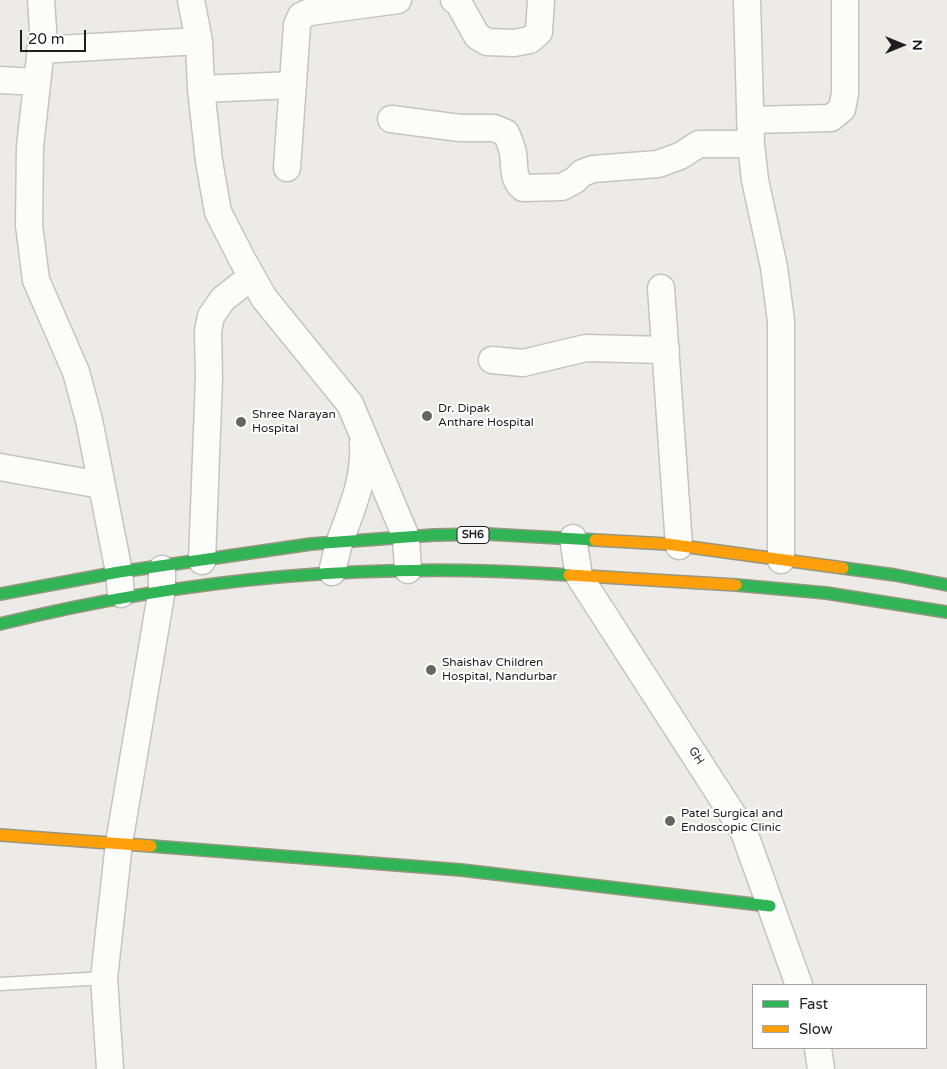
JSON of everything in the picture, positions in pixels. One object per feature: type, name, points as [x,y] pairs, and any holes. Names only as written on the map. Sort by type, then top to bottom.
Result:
[{"type":"main road","name":"SH6","points":[[0,624],[35,615],[120,585],[162,577],[202,561],[311,544],[406,537],[487,534],[679,546],[895,575],[947,585]]},
{"type":"main road","name":"SH6","points":[[0,594],[17,590],[120,585],[162,577],[408,570],[496,570],[784,588],[855,596],[947,612]]},
{"type":"main road","points":[[0,835],[461,870],[770,906]]},
{"type":"street","points":[[41,0],[43,30],[30,147],[29,225],[36,280],[76,372],[89,420],[120,585]]},
{"type":"street","points":[[191,0],[199,41],[201,89],[208,161],[218,212],[251,277],[264,298],[350,404],[406,537],[408,570]]},
{"type":"street","points":[[287,168],[297,25],[300,16],[310,12],[398,0]]},
{"type":"street","points":[[454,0],[477,36],[487,42],[514,43],[530,40],[539,32],[542,0]]},
{"type":"street","points":[[747,0],[751,132],[755,180],[774,267],[781,321],[781,560]]},
{"type":"street","points":[[391,119],[460,128],[494,128],[506,133],[513,151],[514,174],[518,184],[523,188],[562,187],[575,180],[582,173],[593,169],[658,164],[680,156],[699,144],[751,132],[830,118],[842,109],[845,93],[845,0]]},
{"type":"street","points":[[40,50],[199,41]]},
{"type":"street","points":[[0,80],[37,82]]},
{"type":"street","points":[[201,89],[293,85]]},
{"type":"street","points":[[202,561],[208,331],[211,316],[223,299],[251,277]]},
{"type":"street","points":[[661,288],[679,546]]},
{"type":"street","points":[[492,360],[523,363],[586,348],[666,350]]},
{"type":"street","points":[[332,572],[339,543],[351,514],[362,475],[364,456],[362,432]]},
{"type":"street","points":[[0,467],[101,486]]},
{"type":"street","name":"GH","points":[[573,538],[579,576],[744,832],[799,984]]},
{"type":"street","points":[[110,1069],[104,978],[119,843],[162,577]]},
{"type":"street","points":[[818,1049],[821,1069]]},
{"type":"lane","points":[[0,984],[104,978]]},
{"type":"traffic: fast","points":[[0,594],[119,572],[311,544],[434,535],[487,534],[595,540]]},
{"type":"traffic: fast","points":[[843,568],[947,585]]},
{"type":"traffic: fast","points":[[0,624],[142,595],[212,584],[283,577],[353,572],[424,570],[569,575]]},
{"type":"traffic: fast","points":[[736,585],[826,593],[947,612]]},
{"type":"traffic: fast","points":[[151,846],[461,870],[770,906]]},
{"type":"traffic: slow","points":[[595,540],[667,544],[843,568]]},
{"type":"traffic: slow","points":[[569,575],[736,585]]},
{"type":"traffic: slow","points":[[0,835],[151,846]]},
{"type":"place","name":"Dr. Dipak Anthare Hospital","points":[[427,416]]},
{"type":"place","name":"Shree Narayan Hospital","points":[[241,422]]},
{"type":"place","name":"Shaishav Children Hospital, Nandurbar","points":[[431,670]]},
{"type":"place","name":"Patel Surgical and Endoscopic Clinic","points":[[670,821]]}]
